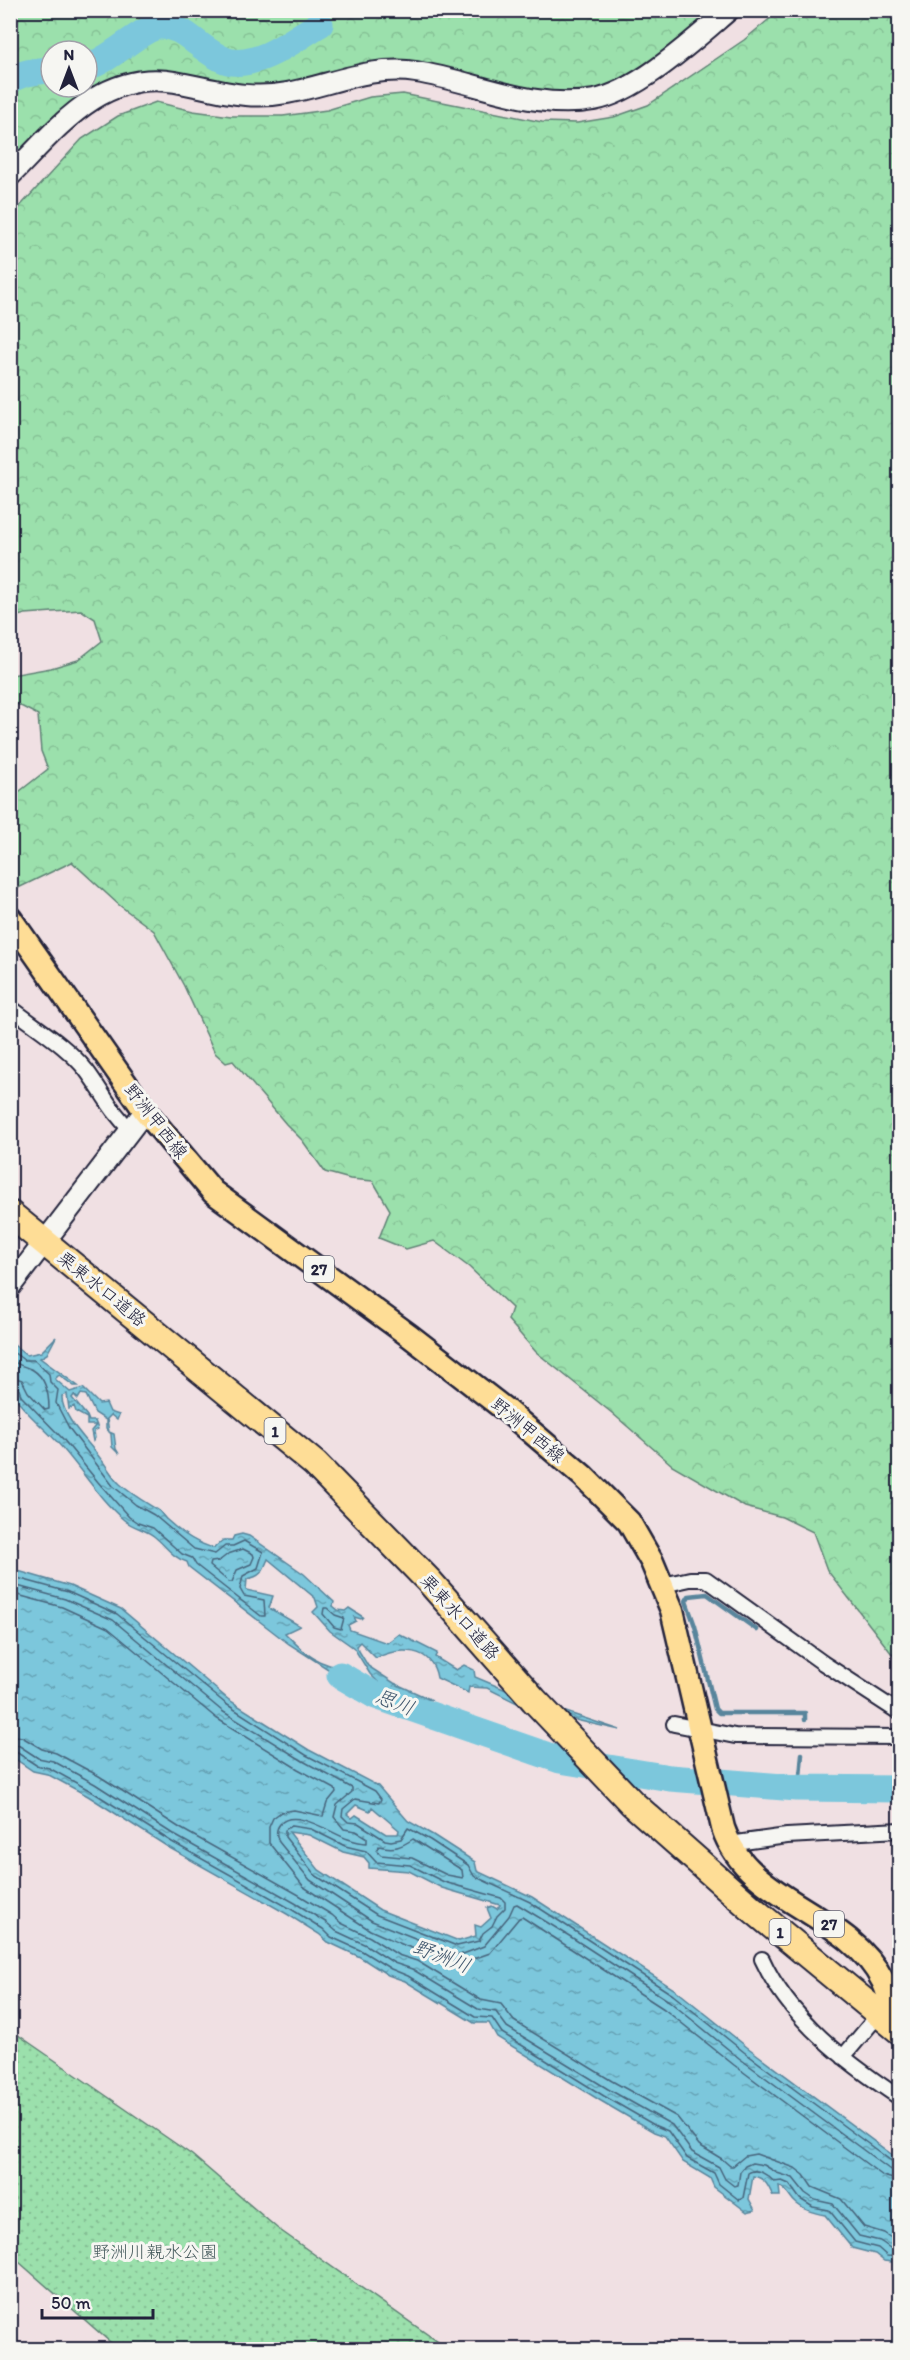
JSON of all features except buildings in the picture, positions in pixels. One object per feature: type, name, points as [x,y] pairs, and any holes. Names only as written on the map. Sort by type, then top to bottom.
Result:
[{"type":"highway","name":"栗東水口道路","points":[[10,1214],[315,1464],[429,1581],[512,1676],[632,1803],[751,1908],[892,2025]]},
{"type":"main road","name":"野洲甲西線","points":[[10,918],[111,1059],[145,1111],[213,1192],[419,1343],[507,1411],[583,1476],[629,1522],[663,1585],[672,1610],[728,1841],[747,1868],[765,1883],[829,1924],[868,1959],[883,1981],[892,2025]]},
{"type":"street","points":[[10,177],[74,111],[90,99],[132,83],[160,81],[219,93],[265,95],[287,93],[371,72],[415,71],[531,99],[563,102],[595,100],[638,83],[729,10]]},
{"type":"street","points":[[10,1007],[71,1055],[86,1070],[116,1116],[131,1130]]},
{"type":"street","points":[[86,1070],[111,1059]]},
{"type":"street","points":[[10,1287],[145,1111]]},
{"type":"street","points":[[663,1585],[690,1579],[706,1579],[823,1663],[900,1713]]},
{"type":"street","points":[[674,1724],[700,1732],[735,1736],[900,1737]]},
{"type":"street","points":[[728,1841],[900,1830]]},
{"type":"street","points":[[762,1959],[770,1977],[794,2012],[843,2056],[900,2098]]},
{"type":"street","points":[[843,2056],[892,2025]]},
{"type":"green space","points":[[11,11],[717,11],[637,76],[593,94],[536,91],[408,60],[376,63],[313,82],[253,88],[99,86],[99,39],[39,39],[39,99],[76,99],[68,104],[11,166]]},
{"type":"green space","points":[[779,11],[899,11],[899,1663],[827,1570],[813,1532],[782,1517],[745,1507],[672,1465],[536,1352],[508,1320],[512,1308],[469,1267],[434,1241],[406,1249],[379,1238],[390,1210],[373,1181],[350,1179],[325,1172],[302,1140],[233,1061],[226,1063],[215,1053],[184,986],[154,931],[119,905],[72,862],[12,891],[11,889],[11,798],[48,769],[41,751],[38,715],[13,702],[11,675],[51,668],[78,660],[102,641],[95,619],[81,610],[25,614],[11,618],[11,216],[82,139],[118,116],[156,102],[193,111],[231,116],[283,116],[327,110],[370,97],[403,94],[542,122],[577,123],[614,117],[648,105],[744,40]]},
{"type":"green space","name":"野洲川親水公園","points":[[11,2030],[192,2155],[277,2228],[448,2349],[118,2349],[11,2255]]},
{"type":"water","points":[[56,1337],[47,1354],[40,1358],[78,1386],[74,1386],[59,1375],[55,1379],[70,1392],[83,1388],[99,1404],[106,1403],[110,1412],[119,1415],[117,1420],[111,1415],[107,1419],[109,1432],[106,1428],[106,1420],[95,1413],[86,1395],[81,1394],[78,1399],[74,1395],[72,1398],[87,1416],[89,1421],[95,1421],[98,1429],[94,1431],[93,1441],[91,1431],[96,1425],[87,1425],[87,1418],[76,1412],[74,1406],[69,1409],[67,1394],[62,1396],[63,1404],[71,1421],[117,1481],[158,1510],[183,1533],[214,1548],[223,1540],[232,1540],[234,1536],[242,1534],[249,1536],[304,1574],[334,1602],[333,1606],[338,1610],[345,1611],[349,1608],[363,1617],[361,1619],[354,1617],[356,1621],[348,1625],[350,1630],[387,1643],[399,1634],[437,1653],[435,1657],[456,1670],[464,1665],[474,1670],[475,1677],[530,1700],[620,1730],[531,1710],[487,1688],[469,1687],[468,1693],[437,1678],[429,1660],[422,1655],[404,1651],[376,1658],[360,1642],[356,1646],[368,1666],[394,1683],[432,1700],[417,1698],[422,1708],[409,1697],[395,1699],[370,1674],[354,1648],[330,1631],[313,1612],[318,1607],[315,1598],[268,1559],[261,1573],[247,1579],[246,1590],[273,1596],[269,1608],[300,1626],[285,1633],[297,1645],[319,1661],[349,1673],[358,1680],[358,1685],[373,1691],[371,1693],[356,1687],[289,1644],[189,1567],[187,1562],[174,1555],[159,1540],[124,1520],[106,1502],[58,1443],[18,1401],[11,1384],[11,1343],[27,1355],[41,1352]]},
{"type":"water","points":[[109,1432],[114,1434],[119,1454],[112,1447]]},
{"type":"water","name":"野洲川","points":[[11,1569],[70,1586],[121,1609],[229,1700],[309,1750],[378,1786],[408,1821],[475,1862],[477,1871],[532,1897],[677,1991],[747,2047],[899,2160],[899,2263],[884,2261],[875,2254],[852,2248],[825,2215],[800,2206],[779,2186],[780,2196],[773,2196],[766,2183],[753,2176],[749,2199],[755,2210],[747,2212],[714,2187],[710,2178],[683,2162],[665,2136],[601,2101],[497,2037],[489,2023],[474,2023],[405,1981],[388,1975],[360,1957],[328,1942],[287,1914],[168,1847],[88,1796],[47,1774],[33,1771],[11,1756]],"holes":[[[356,1805],[370,1811],[372,1807],[399,1830],[398,1834],[386,1834],[356,1815],[352,1818],[347,1814]],[[289,1832],[309,1835],[343,1852],[364,1857],[369,1863],[369,1868],[409,1871],[442,1888],[500,1905],[497,1909],[492,1906],[487,1908],[491,1918],[481,1927],[475,1925],[476,1936],[459,1941],[380,1910],[319,1870]]]},
{"type":"waterway","points":[[99,62],[151,28],[159,26],[179,30],[222,59],[244,62],[267,55],[320,24]]},
{"type":"waterway","points":[[10,81],[24,74],[39,72]]},
{"type":"waterway","points":[[757,1630],[707,1594],[689,1596],[686,1601],[695,1626],[715,1709],[719,1713],[805,1713],[805,1720]]},
{"type":"waterway","name":"思川","points":[[340,1675],[376,1696],[560,1760],[670,1778],[796,1788],[900,1789]]},
{"type":"waterway","points":[[796,1788],[800,1777],[802,1754]]}]
